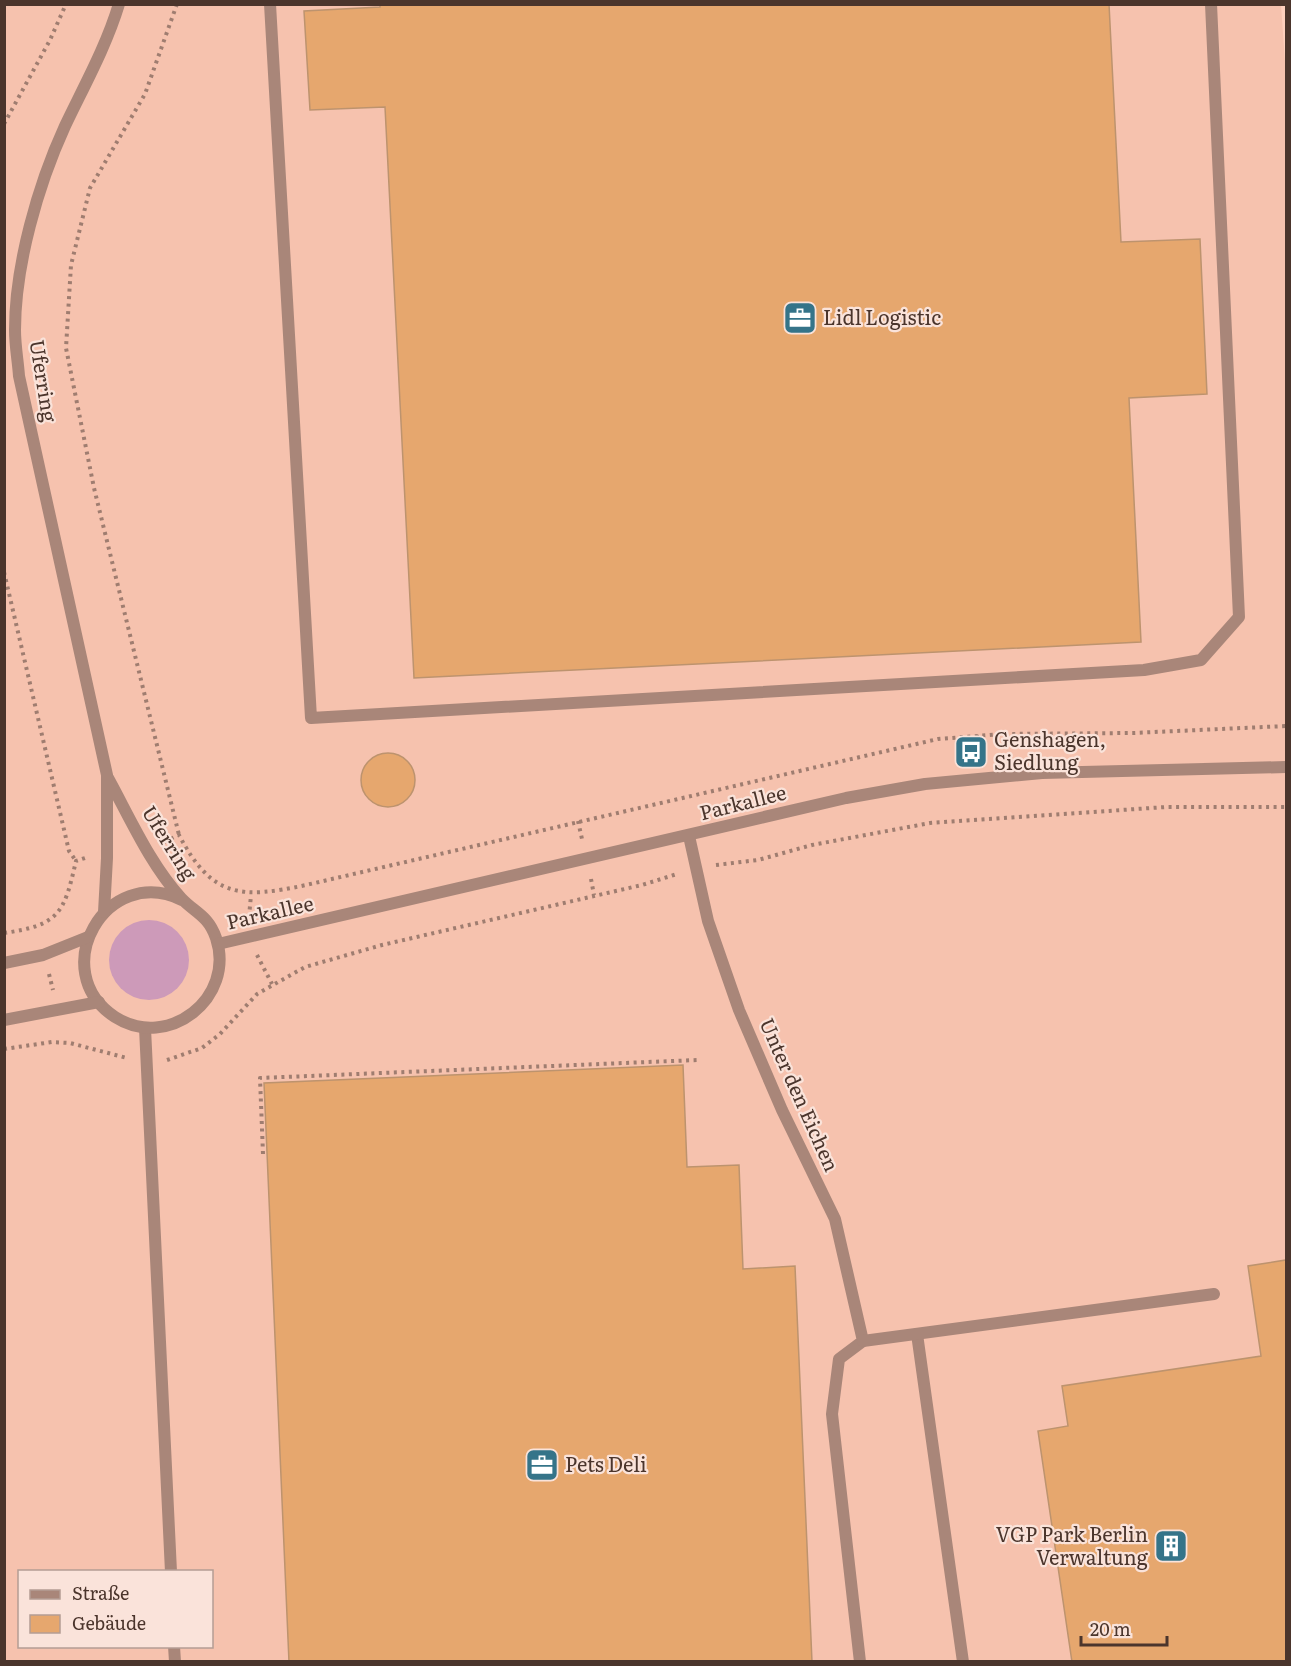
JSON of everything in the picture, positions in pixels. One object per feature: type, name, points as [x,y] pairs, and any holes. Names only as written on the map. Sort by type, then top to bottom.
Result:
[{"type":"street","name":"Uferring","points":[[104,912],[107,858],[107,776],[19,376],[15,331],[21,266],[38,202],[64,129],[111,31],[119,4]]},
{"type":"street","points":[[270,4],[311,717],[1144,670],[1201,660],[1239,617],[1211,4]]},
{"type":"street","name":"Parkallee","points":[[218,944],[846,798],[947,781],[1042,773],[1287,766]]},
{"type":"street","name":"Uferring","points":[[107,776],[148,850],[182,900]]},
{"type":"street","name":"Unter den Eichen","points":[[689,836],[708,921],[743,1018],[782,1110],[835,1219],[863,1341]]},
{"type":"street","name":"Parkallee","points":[[144,893],[163,893],[182,900],[205,918],[218,944],[218,974],[214,988],[203,1005],[179,1022],[165,1027],[145,1028],[118,1018],[99,1002],[91,990],[85,971],[88,937],[104,912],[125,898],[144,893]]},
{"type":"street","points":[[4,963],[43,955],[88,937]]},
{"type":"street","points":[[4,1020],[99,1002]]},
{"type":"street","points":[[145,1028],[171,1570]]},
{"type":"street","points":[[860,1662],[832,1414],[839,1359],[863,1341],[1214,1294]]},
{"type":"street","points":[[917,1334],[963,1662]]},
{"type":"path","points":[[4,124],[50,40],[66,4]]},
{"type":"path","points":[[177,4],[145,94],[90,188],[71,265],[66,348],[94,488],[179,835],[192,860],[226,889],[251,895],[275,892],[938,739],[976,735],[1133,733],[1287,726]]},
{"type":"path","points":[[4,572],[69,851],[76,861],[71,889],[57,915],[31,929],[4,933]]},
{"type":"path","points":[[976,735],[979,752]]},
{"type":"path","points":[[4,1049],[52,1042],[70,1043],[113,1055],[147,1061],[183,1056],[202,1048],[220,1034],[257,994],[305,967],[382,945],[642,885],[697,868],[758,860],[812,845],[930,823],[1166,807],[1287,807]]},
{"type":"path","points":[[148,850],[179,835]]},
{"type":"path","points":[[76,861],[91,857],[107,858]]},
{"type":"path","points":[[31,929],[52,983],[55,1011],[52,1042]]},
{"type":"path","points":[[263,1154],[260,1078],[697,1060]]},
{"type":"shaded area","points":[[5,5],[1281,5],[1286,76],[1286,1661],[5,1662]]},
{"type":"shaded area","points":[[149,920],[164,923],[177,932],[186,945],[189,960],[186,975],[177,988],[164,997],[149,1000],[134,997],[121,988],[112,975],[109,960],[112,945],[121,932],[134,923]]},
{"type":"building","name":"Lidl Logistic","points":[[380,4],[1109,4],[1121,242],[1200,239],[1207,394],[1129,398],[1141,642],[414,678],[385,107],[310,110],[304,11],[380,7]]},
{"type":"building","points":[[388,753],[398,755],[407,761],[413,770],[415,780],[413,790],[407,799],[398,805],[388,807],[378,805],[369,799],[363,790],[361,780],[363,770],[369,761],[378,755]]},
{"type":"building","name":"Pets Deli","points":[[683,1065],[687,1167],[739,1165],[743,1269],[795,1266],[812,1662],[289,1662],[264,1083]]},
{"type":"building","name":"VGP Park Berlin Verwaltung","points":[[1286,1260],[1286,1662],[1072,1662],[1038,1431],[1068,1426],[1062,1386],[1261,1356],[1248,1266]]},
{"type":"place","name":"Lidl Logistic","points":[[800,318]]},
{"type":"place","name":"Genshagen, Siedlung","points":[[971,752]]},
{"type":"place","name":"Pets Deli","points":[[542,1465]]},
{"type":"place","name":"VGP Park Berlin Verwaltung","points":[[1171,1546]]}]
